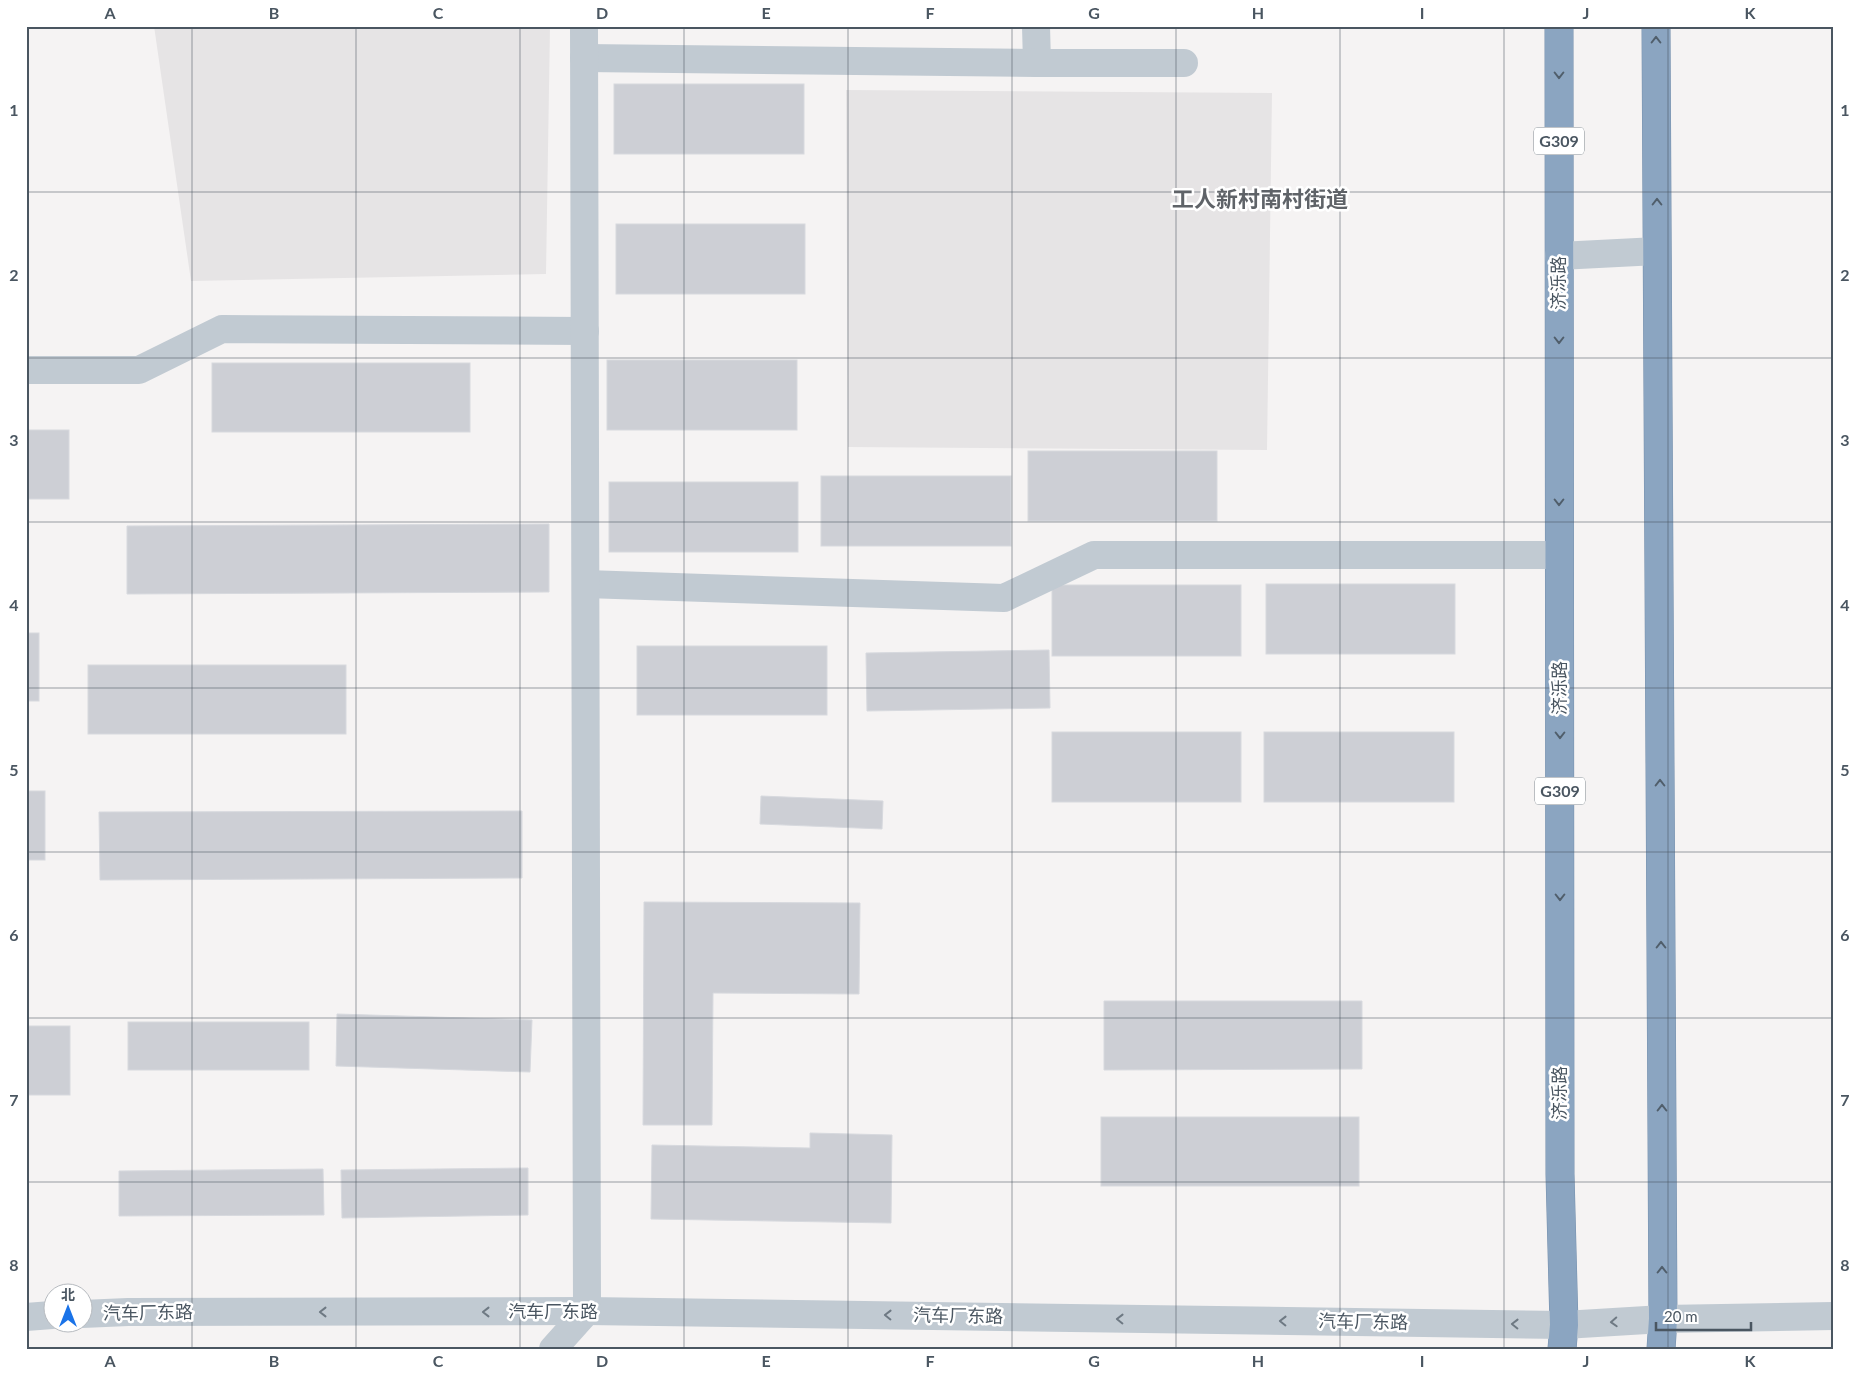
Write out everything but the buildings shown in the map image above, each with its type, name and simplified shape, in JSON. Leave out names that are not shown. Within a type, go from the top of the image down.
[{"type":"highway","name":"济泺路","points":[[1558,26],[1560,1174],[1563,1337]]},
{"type":"highway","points":[[1656,26],[1663,1319],[1661,1349]]},
{"type":"street","points":[[553,1349],[587,1311],[584,26]]},
{"type":"street","points":[[1036,26],[1037,63]]},
{"type":"street","points":[[584,58],[1184,63]]},
{"type":"street","points":[[1559,256],[1657,251]]},
{"type":"street","points":[[26,370],[139,370],[222,329],[585,331]]},
{"type":"street","points":[[586,584],[1004,598],[1094,555],[1559,555]]},
{"type":"street","name":"汽车厂东路","points":[[92,1314],[587,1311],[1563,1337],[1663,1319],[1833,1316]]},
{"type":"street","points":[[26,1317],[42,1316]]},
{"type":"shaded area","points":[[154,26],[550,26],[546,274],[191,281]]},
{"type":"shaded area","points":[[846,90],[1272,93],[1267,450],[848,447]]},
{"type":"district","name":"工人新村南村街道","points":[[1260,199]]}]
